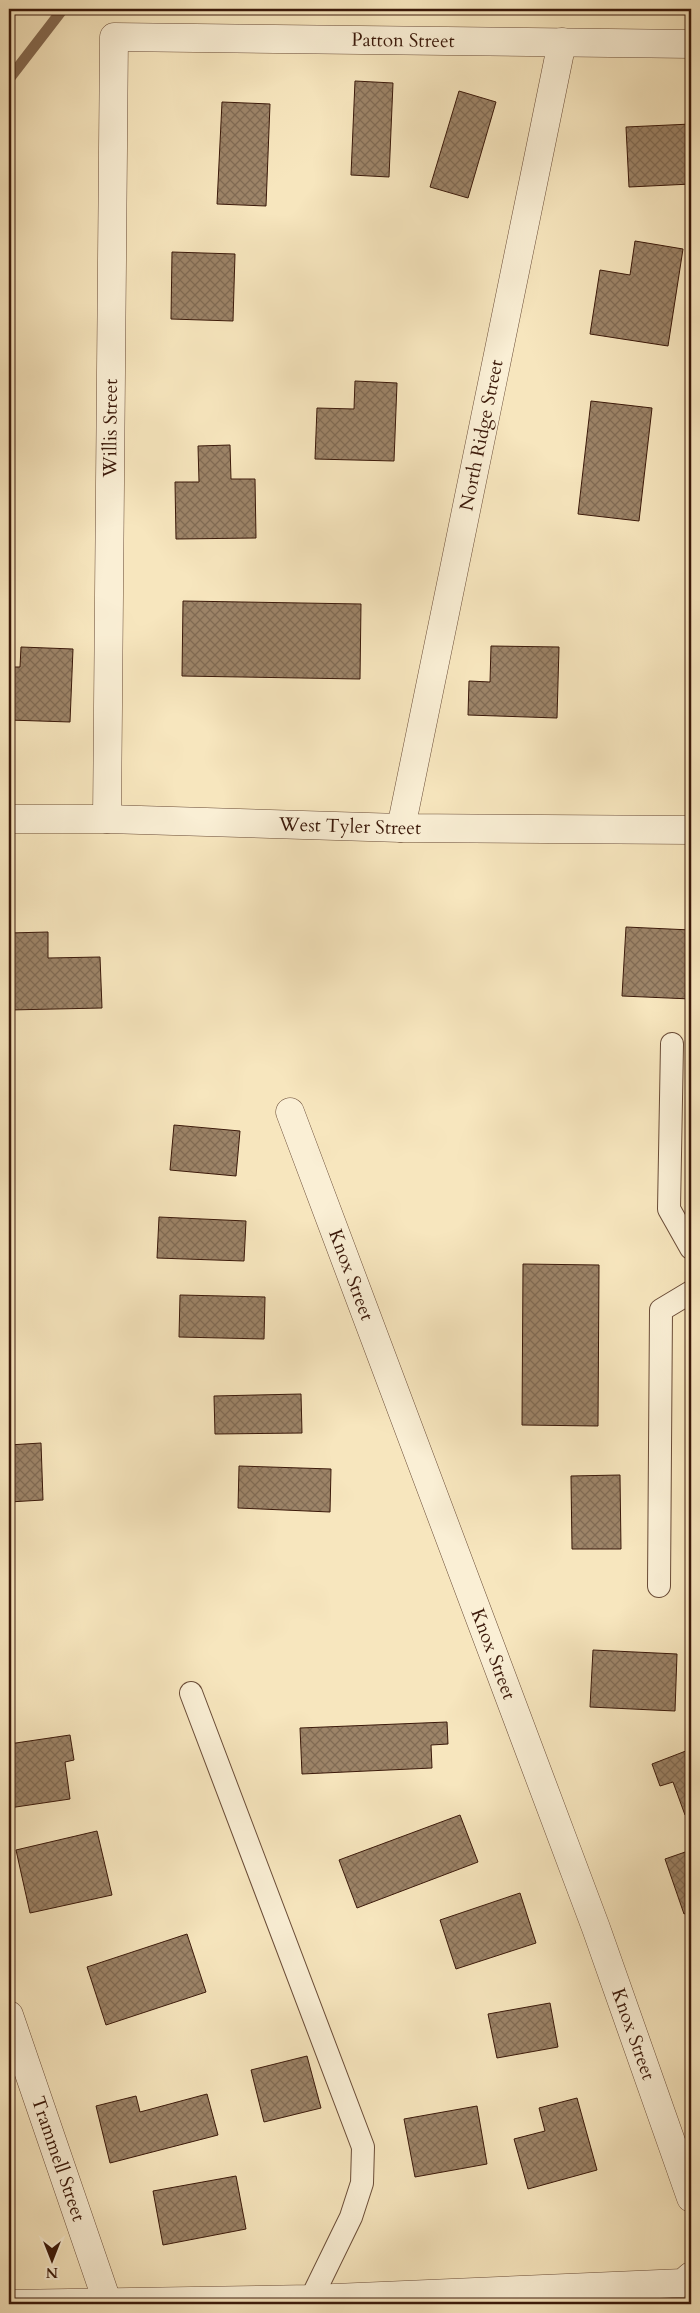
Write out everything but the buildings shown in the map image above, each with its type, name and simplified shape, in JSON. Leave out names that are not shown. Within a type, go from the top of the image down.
[{"type":"street","name":"Patton Street","points":[[114,37],[691,44]]},
{"type":"street","name":"Willis Street","points":[[107,819],[114,37]]},
{"type":"street","name":"North Ridge Street","points":[[401,828],[562,42]]},
{"type":"street","name":"West Tyler Street","points":[[9,819],[107,819],[401,828],[691,830]]},
{"type":"street","name":"Knox Street","points":[[290,1112],[596,1928],[691,2198]]},
{"type":"street","name":"Trammell Street","points":[[9,2015],[108,2304]]},
{"type":"street","points":[[9,2304],[108,2304],[310,2299],[683,2283],[691,2276]]},
{"type":"lane","points":[[672,1044],[669,1209],[691,1248]]},
{"type":"lane","points":[[659,1586],[662,1310],[691,1292]]},
{"type":"lane","points":[[191,1693],[363,2147],[362,2182],[351,2217],[310,2299]]},
{"type":"waterway","points":[[9,79],[63,9]]}]
